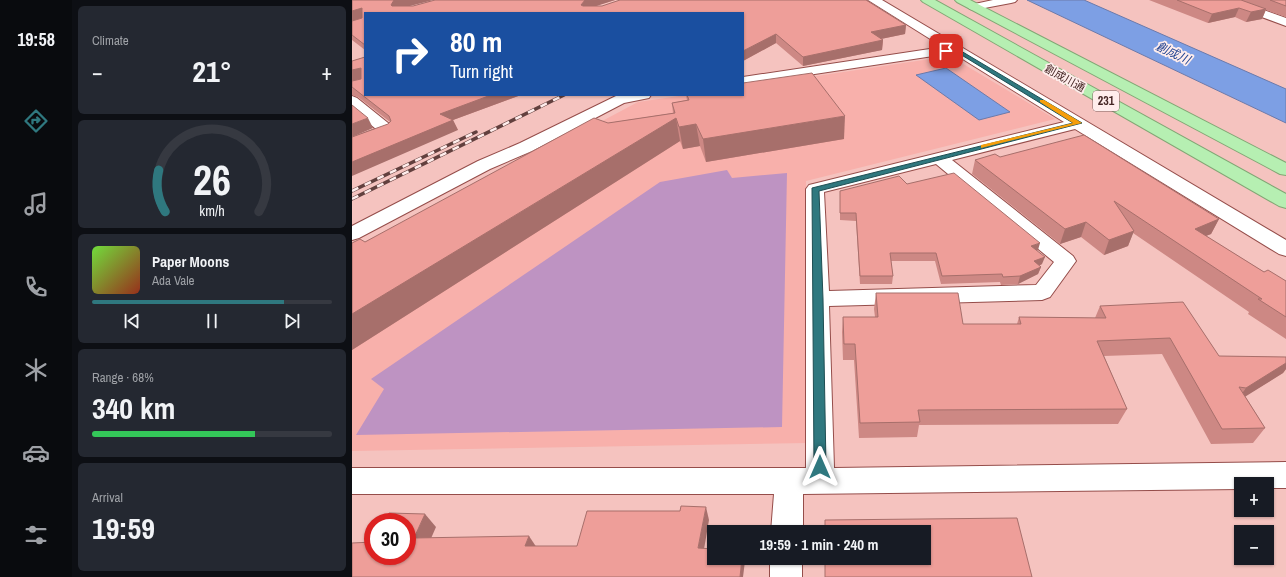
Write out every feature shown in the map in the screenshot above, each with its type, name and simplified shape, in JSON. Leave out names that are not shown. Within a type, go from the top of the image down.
[{"type":"highway","name":"創成川通","points":[[927,0],[1286,202]]},
{"type":"highway","name":"創成川通","points":[[961,0],[1286,170]]},
{"type":"street","points":[[433,3],[452,0]]},
{"type":"street","points":[[874,0],[1286,249]]},
{"type":"street","points":[[1225,0],[1286,22]]},
{"type":"street","points":[[974,7],[1005,1]]},
{"type":"street","points":[[433,3],[454,12]]},
{"type":"street","points":[[744,80],[956,49]]},
{"type":"street","points":[[352,234],[484,165],[526,146],[620,99],[638,96]]},
{"type":"street","points":[[352,100],[387,130],[352,144]]},
{"type":"street","points":[[820,480],[815,189],[1078,123]]},
{"type":"street","points":[[818,299],[1042,292],[1066,261],[939,158]]},
{"type":"street","points":[[352,481],[789,481],[1286,475]]},
{"type":"street","points":[[787,525],[789,481]]},
{"type":"street","points":[[786,565],[786,577]]},
{"type":"shaded area","points":[[950,56],[1055,119],[806,181],[808,443],[352,451],[352,254],[638,102],[679,96],[744,96],[744,87]]},
{"type":"shaded area","points":[[727,170],[732,178],[787,173],[782,427],[356,435],[384,389],[371,379],[660,182]]},
{"type":"water","name":"創成川","points":[[1027,0],[1084,0],[1286,89],[1286,123]]},
{"type":"water","points":[[946,68],[1010,112],[979,120],[916,75]]},
{"type":"building","points":[[352,0],[394,0],[391,5],[392,6],[413,6],[435,0],[585,0],[581,5],[602,6],[620,0],[866,0],[906,25],[871,32],[883,40],[803,57],[776,34],[744,50],[744,12],[364,12],[364,44],[352,35],[352,21],[362,18],[362,8],[352,11]]},
{"type":"building","points":[[1177,0],[1241,0],[1266,9],[1251,12],[1239,8],[1212,14]]},
{"type":"building","points":[[1270,0],[1286,0],[1286,6]]},
{"type":"building","points":[[364,57],[364,96],[488,96],[440,114],[453,120],[352,162],[352,137],[388,124],[391,121],[389,116],[352,87],[352,81],[361,79],[361,68],[352,70],[352,61]]},
{"type":"building","points":[[812,73],[845,116],[703,139],[696,124],[679,127],[676,118],[352,314],[352,243],[360,239],[365,242],[594,118],[608,123],[675,113],[672,103],[689,100],[687,96],[744,96],[744,83]]},
{"type":"building","points":[[352,105],[368,118],[352,124]]},
{"type":"building","points":[[1084,135],[1219,219],[1195,229],[1264,272],[1268,270],[1286,281],[1286,317],[1258,299],[1262,299],[1114,201],[1134,231],[1109,240],[1086,222],[1065,229],[975,160],[995,154],[1000,157]]},
{"type":"building","points":[[954,173],[1040,243],[1031,246],[1045,257],[1034,261],[1041,267],[1020,276],[1003,277],[1002,274],[942,276],[936,253],[890,253],[893,276],[860,276],[856,213],[840,213],[840,191],[899,176],[907,184]]},
{"type":"building","points":[[876,293],[958,293],[963,324],[1021,324],[1019,317],[1106,318],[1100,306],[1183,302],[1219,356],[1286,357],[1286,363],[1246,388],[1239,387],[1265,428],[1222,429],[1170,338],[1097,341],[1127,409],[918,410],[920,422],[860,423],[855,344],[844,344],[843,317],[878,317]]},
{"type":"building","points":[[681,506],[706,507],[698,548],[707,549],[707,565],[741,565],[740,577],[352,577],[352,543],[364,542],[364,565],[416,565],[416,538],[529,536],[525,546],[577,546],[587,511],[680,511]]},
{"type":"building","points":[[416,514],[425,514],[416,534]]},
{"type":"building","points":[[1017,518],[1032,577],[825,577],[825,565],[931,565],[931,525],[825,525],[825,520]]},
{"type":"railway","points":[[352,199],[562,96]]},
{"type":"railway","points":[[352,191],[476,132]]},
{"type":"slow traffic","points":[[984,147],[1078,123],[1042,101]]},
{"type":"route","points":[[820,467],[815,189],[1078,123],[956,49],[946,51]]}]
